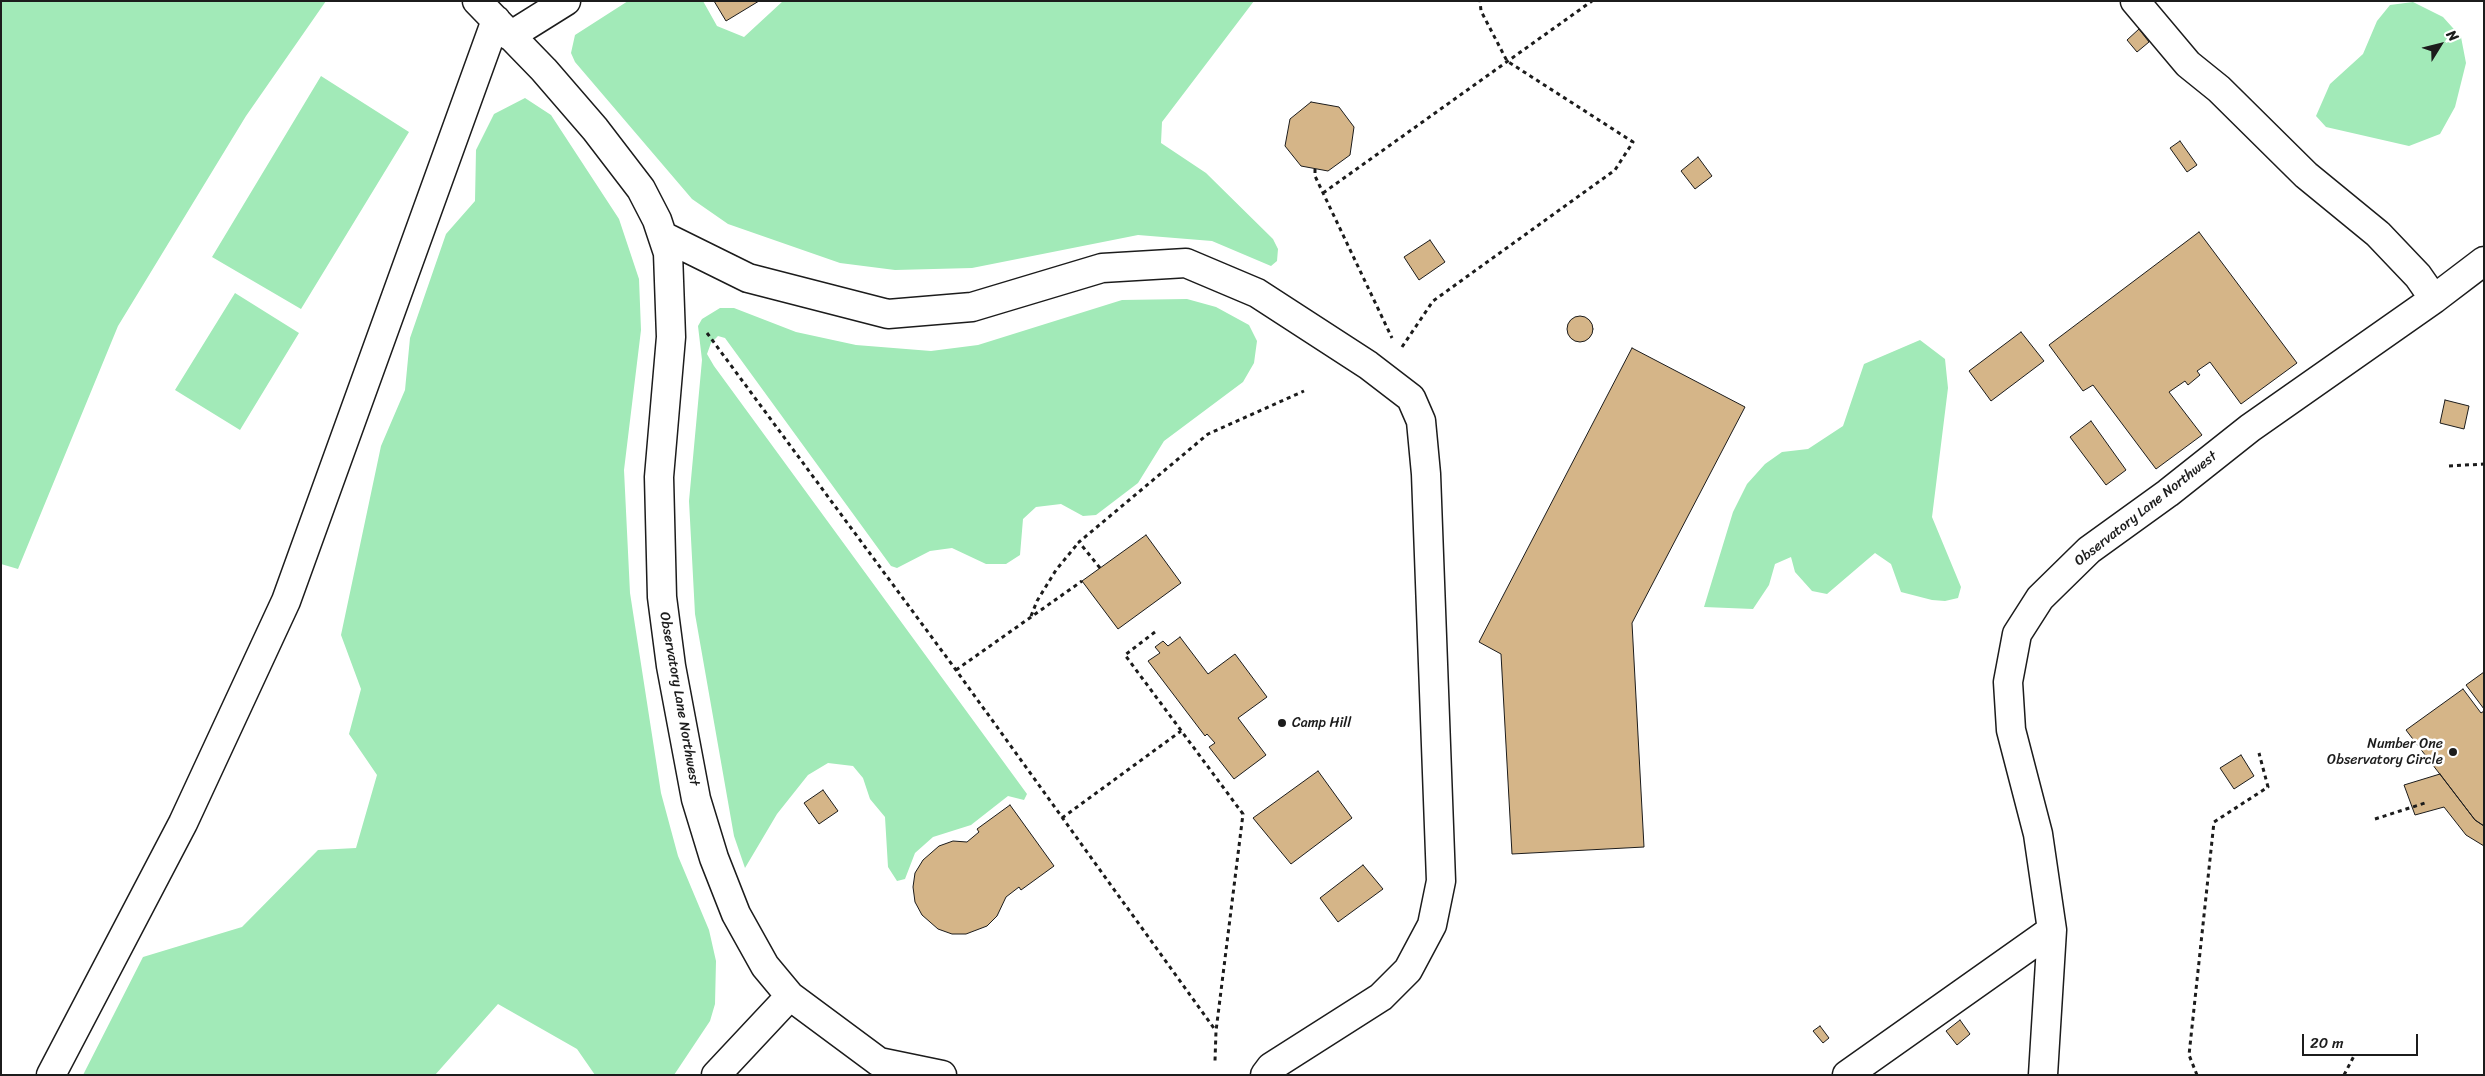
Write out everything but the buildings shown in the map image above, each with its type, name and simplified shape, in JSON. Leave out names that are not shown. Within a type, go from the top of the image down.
[{"type":"street","name":"Observatory Lane Northwest","points":[[477,1],[544,70],[601,136],[641,189],[657,220],[668,253],[671,337],[660,451],[659,530],[662,597],[674,684],[696,799],[714,858],[745,932],[766,966],[790,996],[884,1068],[942,1075]]},
{"type":"street","points":[[51,1075],[183,823],[286,601],[503,28],[566,1]]},
{"type":"street","points":[[2135,1],[2188,64],[2219,89],[2306,175],[2378,234],[2418,276],[2434,299]]},
{"type":"street","points":[[663,236],[748,278],[888,314],[972,307],[1102,268],[1186,263],[1257,293],[1368,365],[1411,398],[1421,421],[1426,474],[1441,881],[1432,925],[1408,970],[1381,997],[1270,1067],[1265,1075]]},
{"type":"street","name":"Observatory Lane Northwest","points":[[2043,1075],[2052,930],[2038,834],[2011,730],[2008,682],[2016,634],[2040,598],[2089,550],[2168,493],[2250,428],[2434,299],[2484,261]]},
{"type":"street","points":[[1847,1075],[2052,930]]},
{"type":"street","points":[[716,1075],[790,996]]},
{"type":"path","points":[[1368,365],[1398,353],[1433,301],[1615,170],[1633,142],[1508,61],[1481,11],[1480,1]]},
{"type":"path","points":[[1323,193],[1592,1]]},
{"type":"path","points":[[1316,169],[1314,176],[1398,353]]},
{"type":"path","points":[[704,330],[956,670],[1216,1031]]},
{"type":"path","points":[[1030,618],[1037,601],[1056,570],[1079,542],[1208,434],[1304,391]]},
{"type":"path","points":[[2449,466],[2484,464]]},
{"type":"path","points":[[1079,542],[1100,568]]},
{"type":"path","points":[[956,670],[1082,582]]},
{"type":"path","points":[[1155,632],[1125,655],[1243,814],[1216,1031],[1215,1061]]},
{"type":"path","points":[[1062,818],[1181,731]]},
{"type":"path","points":[[2197,1075],[2189,1055],[2214,822],[2268,787],[2259,753]]},
{"type":"path","points":[[2375,819],[2425,803]]},
{"type":"path","points":[[2344,1075],[2355,1054]]},
{"type":"green space","points":[[1,1],[326,1],[246,116],[118,326],[18,569],[1,564]]},
{"type":"green space","points":[[628,1],[703,1],[717,26],[744,37],[783,1],[1254,1],[1162,122],[1161,143],[1206,173],[1273,239],[1278,249],[1277,261],[1271,266],[1212,241],[1138,235],[972,268],[895,270],[840,263],[728,224],[692,199],[575,62],[571,53],[575,35]]},
{"type":"green space","points":[[2413,2],[2443,17],[2461,37],[2466,63],[2455,107],[2440,134],[2409,146],[2326,127],[2316,116],[2330,84],[2363,54],[2377,21],[2390,5]]},
{"type":"green space","points":[[321,76],[409,132],[301,309],[212,257]]},
{"type":"green space","points":[[525,98],[551,115],[619,219],[639,279],[641,330],[624,470],[630,593],[661,793],[678,856],[709,930],[716,961],[715,1004],[710,1021],[674,1075],[595,1075],[577,1049],[498,1004],[435,1075],[83,1075],[143,957],[242,927],[318,850],[356,848],[377,775],[349,734],[361,689],[341,635],[381,446],[405,390],[410,338],[446,234],[475,201],[476,150],[494,114]]},
{"type":"green space","points":[[235,293],[299,333],[240,430],[175,390]]},
{"type":"green space","points":[[1187,299],[1216,307],[1249,325],[1257,341],[1254,363],[1243,382],[1164,441],[1138,483],[1096,515],[1083,516],[1061,504],[1036,507],[1023,519],[1020,555],[1006,564],[986,564],[952,548],[930,551],[897,568],[891,566],[725,338],[718,336],[711,343],[707,354],[714,366],[1027,794],[1024,800],[1008,796],[971,825],[933,837],[915,853],[905,879],[897,881],[888,867],[885,817],[870,799],[863,778],[853,766],[828,763],[808,775],[777,814],[745,868],[734,836],[695,614],[689,501],[702,360],[698,326],[702,319],[720,308],[734,308],[796,332],[856,345],[931,351],[978,345],[1122,300]]},
{"type":"green space","points":[[1920,340],[1945,359],[1948,388],[1932,517],[1961,587],[1958,598],[1945,601],[1932,600],[1901,592],[1891,564],[1875,553],[1827,594],[1812,591],[1795,572],[1791,557],[1775,564],[1769,585],[1753,609],[1704,607],[1733,512],[1747,484],[1765,464],[1782,452],[1808,449],[1843,426],[1864,364]]},
{"type":"place","name":"Camp Hill","points":[[1282,723]]},
{"type":"place","name":"Number One Observatory Circle","points":[[2453,752]]}]
